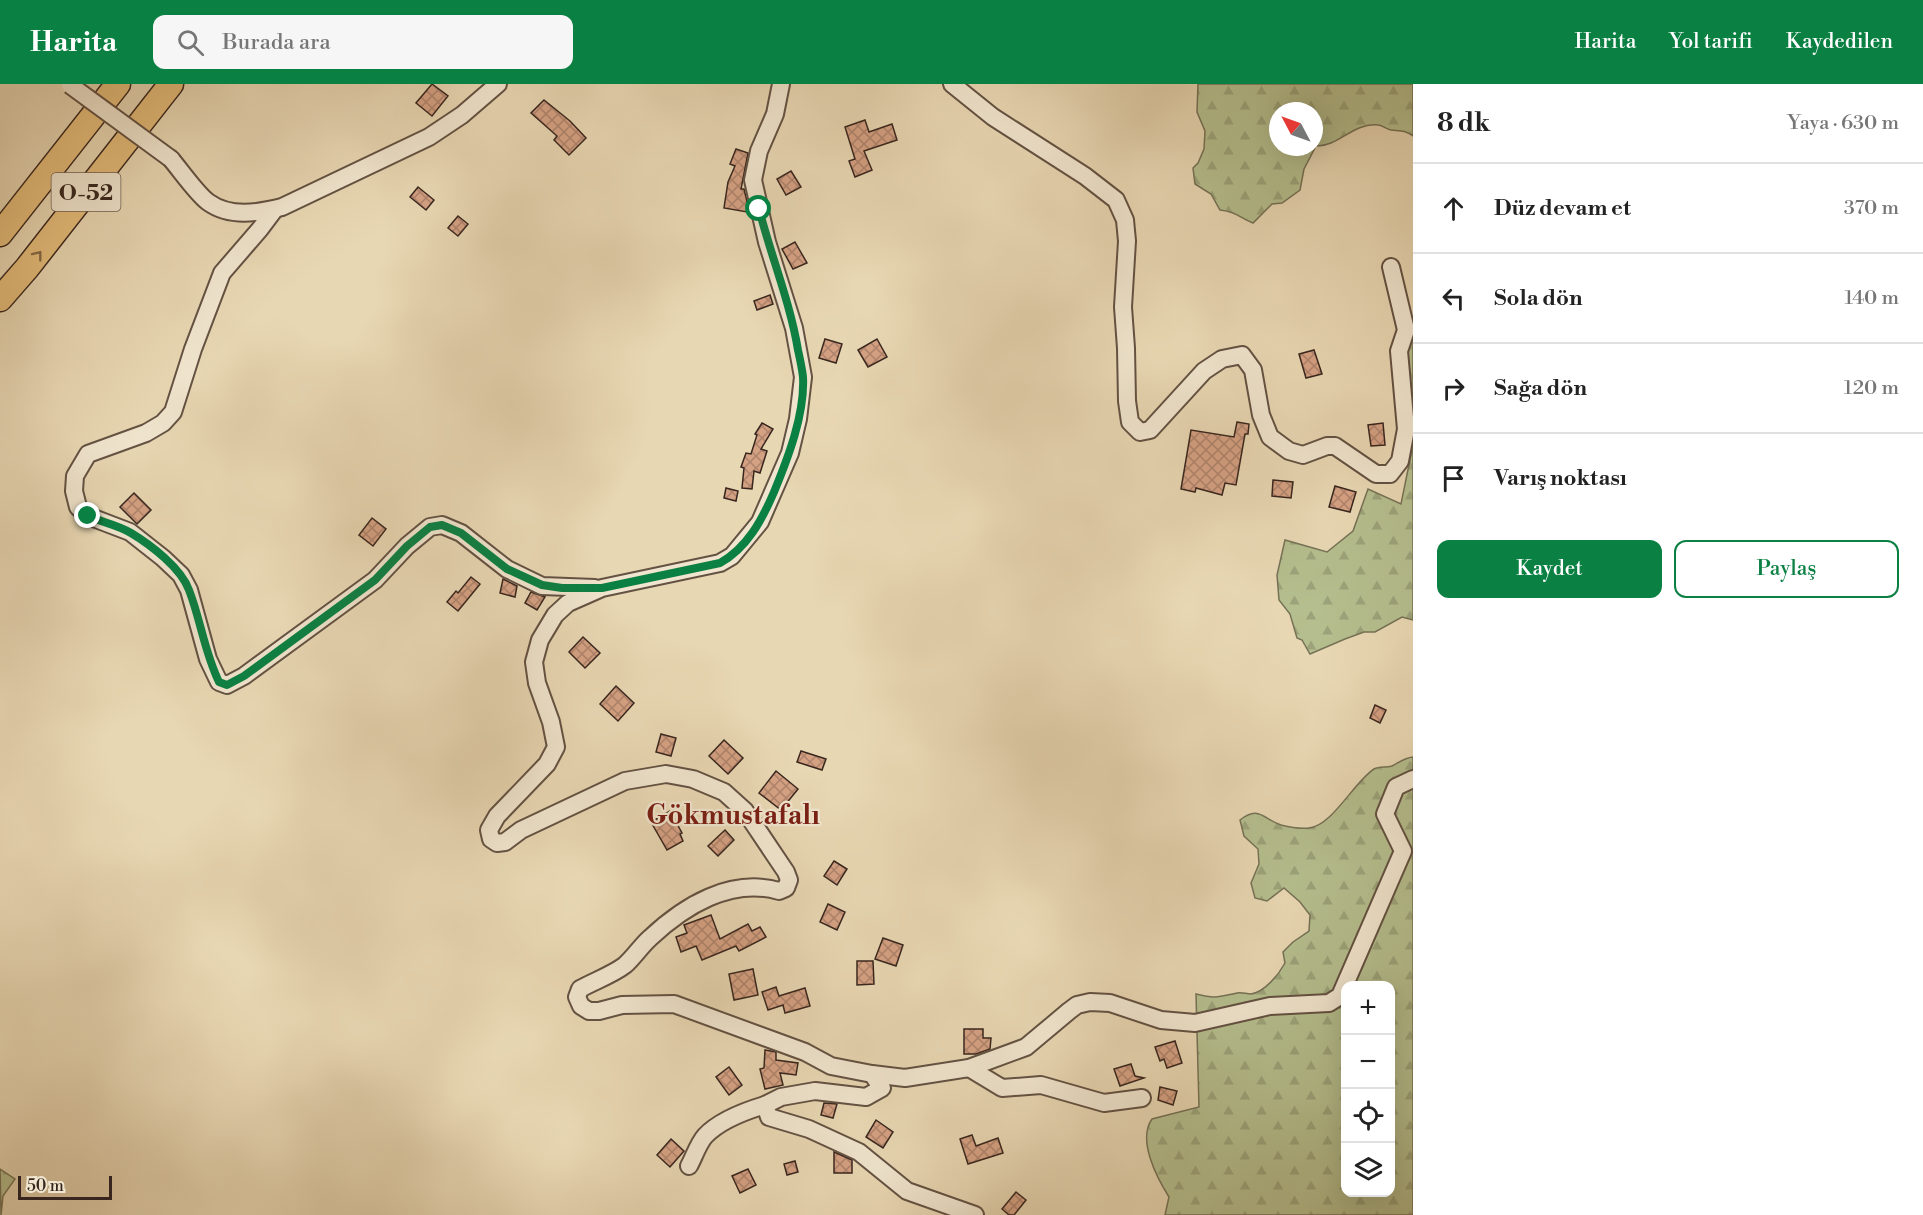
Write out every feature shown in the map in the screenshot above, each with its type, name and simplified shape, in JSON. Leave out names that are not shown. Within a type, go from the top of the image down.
[{"type":"highway","name":"O-52","points":[[0,234],[118,84]]},
{"type":"highway","name":"O-52","points":[[0,299],[27,268],[171,84]]},
{"type":"street","points":[[70,84],[171,159],[208,202],[231,212],[256,213],[275,209],[429,137],[462,115],[498,84]]},
{"type":"street","points":[[781,84],[775,114],[759,151],[753,180],[767,242],[794,328],[803,377],[798,419],[790,453],[760,522],[732,556],[720,563],[602,588],[568,603],[555,615],[540,640],[534,662],[537,683],[551,722],[556,747],[548,764],[496,816],[489,830],[491,839],[497,843],[505,842],[521,830],[625,781],[666,774],[693,779],[724,792],[745,811],[789,880],[786,888],[778,891],[764,887],[727,891],[697,902],[651,937],[625,965],[580,989],[577,997],[581,1006],[589,1011],[599,1011],[622,1005],[674,1004],[805,1052],[831,1066],[905,1078],[969,1068],[1026,1047],[1077,1005],[1090,1002],[1110,1003],[1161,1020],[1195,1023],[1270,1006],[1329,1003],[1340,996],[1403,851],[1385,814],[1396,787],[1413,779]]},
{"type":"street","points":[[952,84],[993,117],[1085,176],[1116,200],[1125,220],[1127,241],[1123,307],[1127,401],[1130,422],[1140,432],[1150,429],[1204,371],[1222,359],[1242,355],[1253,369],[1261,415],[1270,437],[1289,451],[1303,455],[1327,446],[1335,446],[1376,474],[1390,474],[1400,461],[1406,429],[1399,351],[1409,336],[1391,267]]},
{"type":"street","points":[[275,209],[261,229],[222,273],[193,349],[173,412],[163,423],[146,433],[88,454],[75,476],[74,491],[78,507],[88,516],[130,532],[181,575],[189,590],[208,659],[219,682],[227,685],[244,676],[375,580],[407,546],[430,527],[442,525],[461,533],[507,569],[542,585],[562,588],[602,588]]},
{"type":"street","points":[[969,1068],[1002,1088],[1041,1085],[1104,1103],[1142,1098]]},
{"type":"street","points":[[689,1166],[705,1136],[723,1123],[781,1097],[815,1090],[866,1097],[882,1089],[872,1074]]},
{"type":"street","points":[[765,1104],[769,1117],[809,1129],[859,1152],[907,1191],[975,1215]]},
{"type":"green space","points":[[1198,84],[1413,84],[1413,136],[1380,125],[1369,125],[1323,145],[1323,102],[1269,102],[1269,156],[1311,156],[1304,169],[1300,190],[1282,203],[1272,204],[1253,223],[1234,213],[1220,210],[1211,194],[1195,184],[1193,168],[1198,163],[1204,149],[1205,131],[1197,112]]},
{"type":"green space","points":[[1413,338],[1413,445],[1405,346]]},
{"type":"green space","points":[[1413,445],[1413,620],[1402,617],[1375,632],[1364,632],[1310,654],[1302,640],[1297,638],[1290,614],[1279,600],[1277,575],[1285,540],[1327,552],[1353,531],[1368,489],[1401,504]]},
{"type":"green space","points":[[1413,757],[1413,1215],[1165,1215],[1169,1197],[1150,1159],[1148,1128],[1152,1119],[1199,1107],[1196,994],[1217,997],[1256,993],[1275,977],[1285,963],[1283,952],[1309,931],[1310,915],[1300,902],[1284,888],[1267,901],[1255,898],[1251,883],[1259,864],[1258,849],[1244,836],[1240,820],[1257,813],[1281,825],[1309,828],[1318,825],[1334,812],[1366,775],[1374,769],[1392,766]]},
{"type":"green space","points":[[0,1169],[15,1179],[3,1196],[1,1215]]},
{"type":"building","points":[[432,84],[448,96],[432,116],[416,103]]},
{"type":"building","points":[[544,100],[570,121],[586,138],[569,155],[554,140],[557,136],[531,113]]},
{"type":"building","points":[[865,120],[869,132],[892,124],[897,140],[864,151],[872,170],[855,177],[849,161],[855,159],[845,127]]},
{"type":"building","points":[[736,149],[748,153],[741,189],[744,189],[747,212],[724,208],[728,182],[735,166],[730,164]]},
{"type":"building","points":[[791,171],[801,187],[786,195],[777,179]]},
{"type":"building","points":[[418,187],[434,200],[426,210],[410,197]]},
{"type":"building","points":[[458,216],[468,224],[458,236],[448,228]]},
{"type":"building","points":[[795,242],[807,263],[793,269],[782,249]]},
{"type":"building","points":[[770,295],[773,304],[757,310],[754,301]]},
{"type":"building","points":[[825,339],[842,344],[836,363],[819,358]]},
{"type":"building","points":[[877,339],[887,357],[868,367],[858,350]]},
{"type":"building","points":[[1314,350],[1322,374],[1306,378],[1299,354]]},
{"type":"building","points":[[1237,422],[1249,424],[1248,434],[1245,434],[1236,485],[1225,483],[1222,495],[1196,488],[1195,492],[1181,489],[1191,430],[1234,437]]},
{"type":"building","points":[[762,423],[773,429],[761,449],[767,451],[760,473],[754,471],[752,489],[742,488],[744,468],[741,467],[746,453],[751,454],[757,435],[755,434]]},
{"type":"building","points":[[1383,423],[1385,445],[1371,446],[1368,425]]},
{"type":"building","points":[[1273,480],[1293,482],[1291,498],[1272,496]]},
{"type":"building","points":[[1335,486],[1356,492],[1350,512],[1329,507]]},
{"type":"building","points":[[726,488],[738,491],[736,501],[724,498]]},
{"type":"building","points":[[134,493],[151,510],[137,524],[120,507]]},
{"type":"building","points":[[372,518],[386,529],[373,546],[359,535]]},
{"type":"building","points":[[471,577],[480,584],[458,611],[447,602]]},
{"type":"building","points":[[503,579],[517,586],[515,597],[500,593]]},
{"type":"building","points":[[531,592],[545,597],[537,610],[525,603]]},
{"type":"building","points":[[583,637],[600,653],[585,668],[569,652]]},
{"type":"building","points":[[616,686],[634,703],[618,721],[600,704]]},
{"type":"building","points":[[1375,705],[1386,710],[1380,723],[1370,718]]},
{"type":"building","points":[[661,734],[676,738],[671,756],[656,752]]},
{"type":"building","points":[[724,740],[743,758],[728,774],[709,756]]},
{"type":"building","points":[[801,751],[826,759],[822,770],[797,762]]},
{"type":"building","points":[[776,771],[798,789],[781,810],[759,793]]},
{"type":"building","points":[[670,811],[682,833],[680,834],[683,841],[667,850],[651,822]]},
{"type":"building","points":[[725,830],[734,840],[718,856],[708,846]]},
{"type":"building","points":[[834,861],[847,869],[837,885],[824,876]]},
{"type":"building","points":[[828,904],[845,912],[837,930],[820,922]]},
{"type":"building","points":[[711,915],[720,939],[748,924],[752,931],[760,927],[766,937],[739,951],[736,946],[702,960],[696,946],[681,952],[676,937],[687,933],[684,925]]},
{"type":"building","points":[[883,938],[903,945],[896,966],[875,959]]},
{"type":"building","points":[[857,961],[873,961],[874,984],[857,985]]},
{"type":"building","points":[[753,969],[758,995],[734,1000],[729,974]]},
{"type":"building","points":[[776,987],[779,996],[805,988],[810,1006],[785,1013],[783,1005],[768,1010],[762,992]]},
{"type":"building","points":[[964,1029],[983,1029],[983,1038],[991,1038],[990,1049],[976,1054],[964,1054]]},
{"type":"building","points":[[1175,1041],[1182,1063],[1167,1068],[1164,1059],[1160,1061],[1155,1047]]},
{"type":"building","points":[[765,1050],[776,1052],[776,1060],[798,1063],[796,1075],[780,1073],[783,1085],[765,1089],[760,1069],[764,1068]]},
{"type":"building","points":[[1131,1064],[1135,1076],[1144,1078],[1120,1086],[1114,1069]]},
{"type":"building","points":[[729,1067],[742,1085],[729,1095],[716,1077]]},
{"type":"building","points":[[1160,1087],[1177,1091],[1173,1105],[1158,1100]]},
{"type":"building","points":[[824,1103],[837,1104],[833,1118],[821,1115]]},
{"type":"building","points":[[876,1120],[893,1132],[883,1148],[866,1137]]},
{"type":"building","points":[[972,1135],[976,1146],[998,1138],[1003,1153],[968,1164],[960,1139]]},
{"type":"building","points":[[671,1139],[684,1151],[670,1167],[657,1155]]},
{"type":"building","points":[[834,1152],[852,1160],[852,1173],[834,1173]]},
{"type":"building","points":[[795,1161],[798,1172],[787,1175],[784,1164]]},
{"type":"building","points":[[748,1169],[756,1185],[740,1193],[732,1176]]},
{"type":"building","points":[[1016,1192],[1026,1200],[1014,1215],[1009,1215],[1002,1209]]},
{"type":"district","name":"Gökmustafalı","points":[[733,815]]},
{"type":"route","points":[[88,516],[130,532],[181,575],[189,590],[208,659],[219,682],[227,685],[244,676],[375,580],[407,546],[430,527],[442,525],[461,533],[490,558],[507,569],[542,585],[562,588],[602,588],[720,563],[732,556],[748,538],[760,522],[769,504],[790,453],[798,419],[803,377],[794,328],[759,209]]}]
